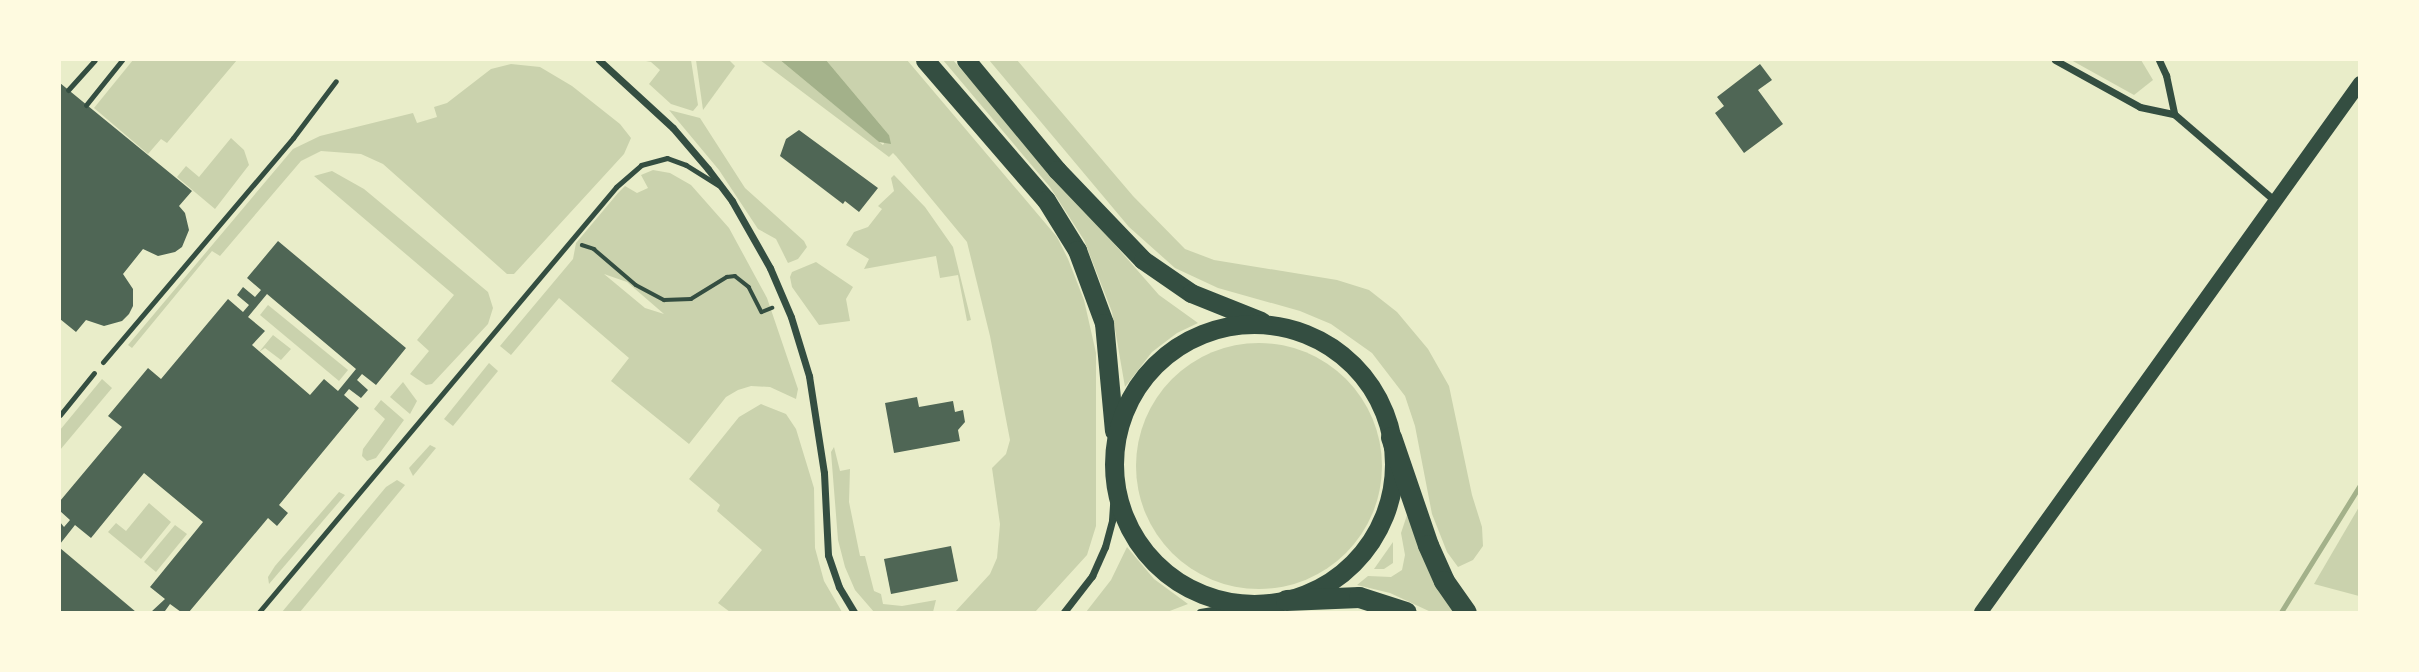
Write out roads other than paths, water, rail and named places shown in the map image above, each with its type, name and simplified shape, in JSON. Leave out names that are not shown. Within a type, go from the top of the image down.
[{"type":"highway","points":[[925,60],[1046,200],[1077,250],[1104,323],[1111,379],[1115,476],[1120,507],[1130,531],[1168,577],[1187,589],[1208,597],[1261,602],[1359,597],[1406,612]]},
{"type":"highway","points":[[966,60],[1058,170],[1143,260],[1191,293],[1323,342],[1352,363],[1378,399],[1428,545],[1444,581],[1466,612]]},
{"type":"highway","points":[[1114,453],[1122,418],[1136,390],[1147,374],[1176,348],[1201,334],[1226,327],[1255,326],[1288,330]]},
{"type":"highway","points":[[1286,600],[1337,577],[1372,537],[1385,514],[1393,489],[1391,437]]},
{"type":"main road","points":[[1981,612],[2360,83]]},
{"type":"street","points":[[597,60],[673,128],[721,187],[763,256],[801,344],[813,398],[824,473],[828,555],[839,587],[854,612]]},
{"type":"street","points":[[2055,60],[2140,107],[2174,114],[2275,201]]},
{"type":"street","points":[[2159,60],[2166,75],[2174,114]]},
{"type":"street","points":[[1064,612],[1092,576],[1105,547],[1112,520],[1115,476]]},
{"type":"street","points":[[1200,612],[1261,602]]},
{"type":"lane","points":[[68,90],[95,60]]},
{"type":"lane","points":[[86,104],[122,60]]},
{"type":"lane","points":[[103,362],[293,138],[336,81]]},
{"type":"lane","points":[[259,612],[616,187],[642,165],[667,158],[696,170],[721,187]]},
{"type":"lane","points":[[60,415],[94,373]]},
{"type":"waterway","points":[[2281,612],[2360,485]]}]
